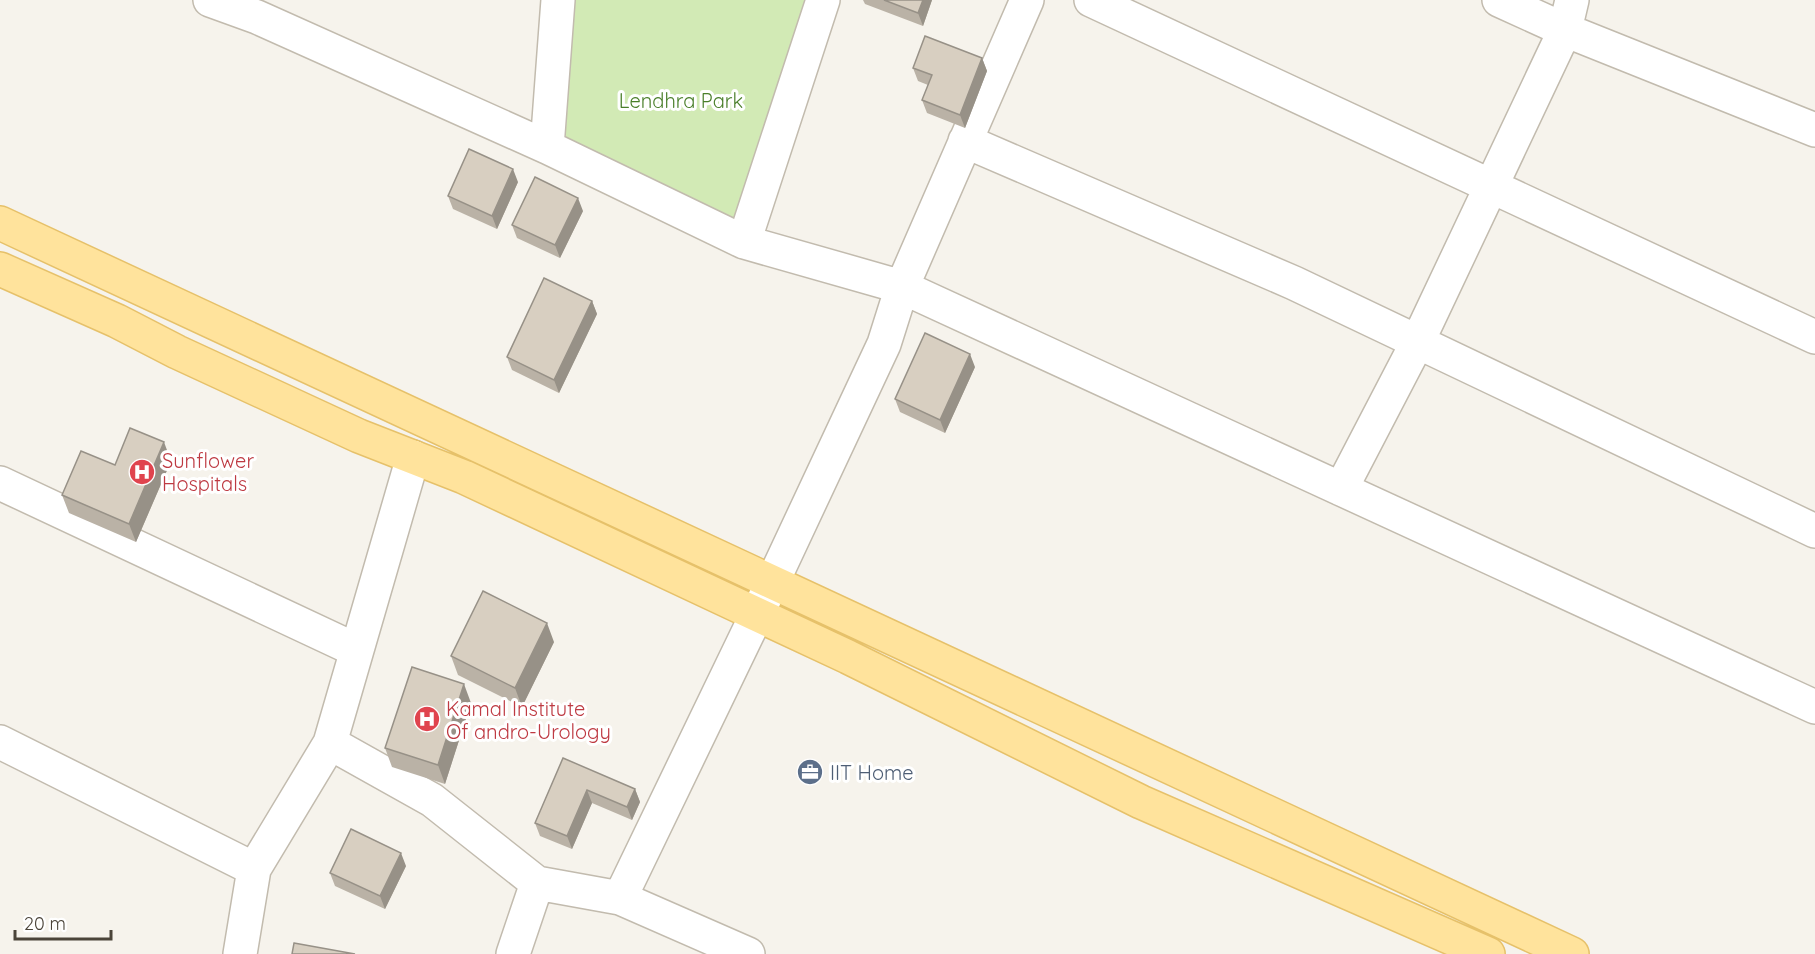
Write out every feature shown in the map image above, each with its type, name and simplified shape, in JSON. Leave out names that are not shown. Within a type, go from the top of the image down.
[{"type":"main road","points":[[0,222],[1572,954]]},
{"type":"main road","points":[[0,269],[117,321],[177,352],[359,436],[464,477],[756,614],[1141,802],[1488,954]]},
{"type":"street","points":[[210,0],[258,9],[744,242],[902,287],[1815,707]]},
{"type":"street","points":[[547,147],[558,0]]},
{"type":"street","points":[[744,242],[823,0]]},
{"type":"street","points":[[620,898],[884,345],[902,287],[1027,0]]},
{"type":"street","points":[[1091,0],[1815,337]]},
{"type":"street","points":[[1499,0],[1569,15],[1815,130]]},
{"type":"street","points":[[1341,489],[1418,341],[1569,15]]},
{"type":"street","points":[[965,141],[1294,283],[1815,531]]},
{"type":"street","points":[[240,954],[254,869],[330,743],[412,457]]},
{"type":"street","points":[[0,483],[356,650]]},
{"type":"street","points":[[0,742],[254,869]]},
{"type":"street","points":[[330,743],[432,800],[537,883],[620,898],[748,954]]},
{"type":"street","points":[[513,954],[537,883]]},
{"type":"green space","name":"Lendhra Park","points":[[575,0],[823,0],[744,242],[564,156]]},
{"type":"building","points":[[884,0],[923,0],[918,13]]},
{"type":"building","points":[[925,36],[982,58],[960,115],[922,100],[932,75],[913,68]]},
{"type":"building","points":[[469,149],[513,169],[492,216],[448,196]]},
{"type":"building","points":[[535,177],[578,198],[555,245],[512,225]]},
{"type":"building","points":[[544,278],[592,301],[554,380],[507,357]]},
{"type":"building","points":[[925,333],[970,354],[940,420],[895,399]]},
{"type":"building","points":[[130,428],[164,442],[129,524],[62,495],[81,451],[115,465]]},
{"type":"building","points":[[483,591],[547,623],[515,688],[451,656]]},
{"type":"building","points":[[412,667],[464,684],[438,765],[385,748]]},
{"type":"building","points":[[563,758],[635,789],[627,807],[587,790],[567,836],[535,823]]},
{"type":"building","points":[[351,829],[401,853],[380,896],[330,873]]},
{"type":"building","points":[[294,943],[355,954],[292,954]]},
{"type":"place","name":"Sunflower Hospitals","points":[[142,472]]},
{"type":"place","name":"Kamal Institute Of andro-Urology","points":[[427,719]]},
{"type":"place","name":"IIT Home","points":[[810,772]]}]
